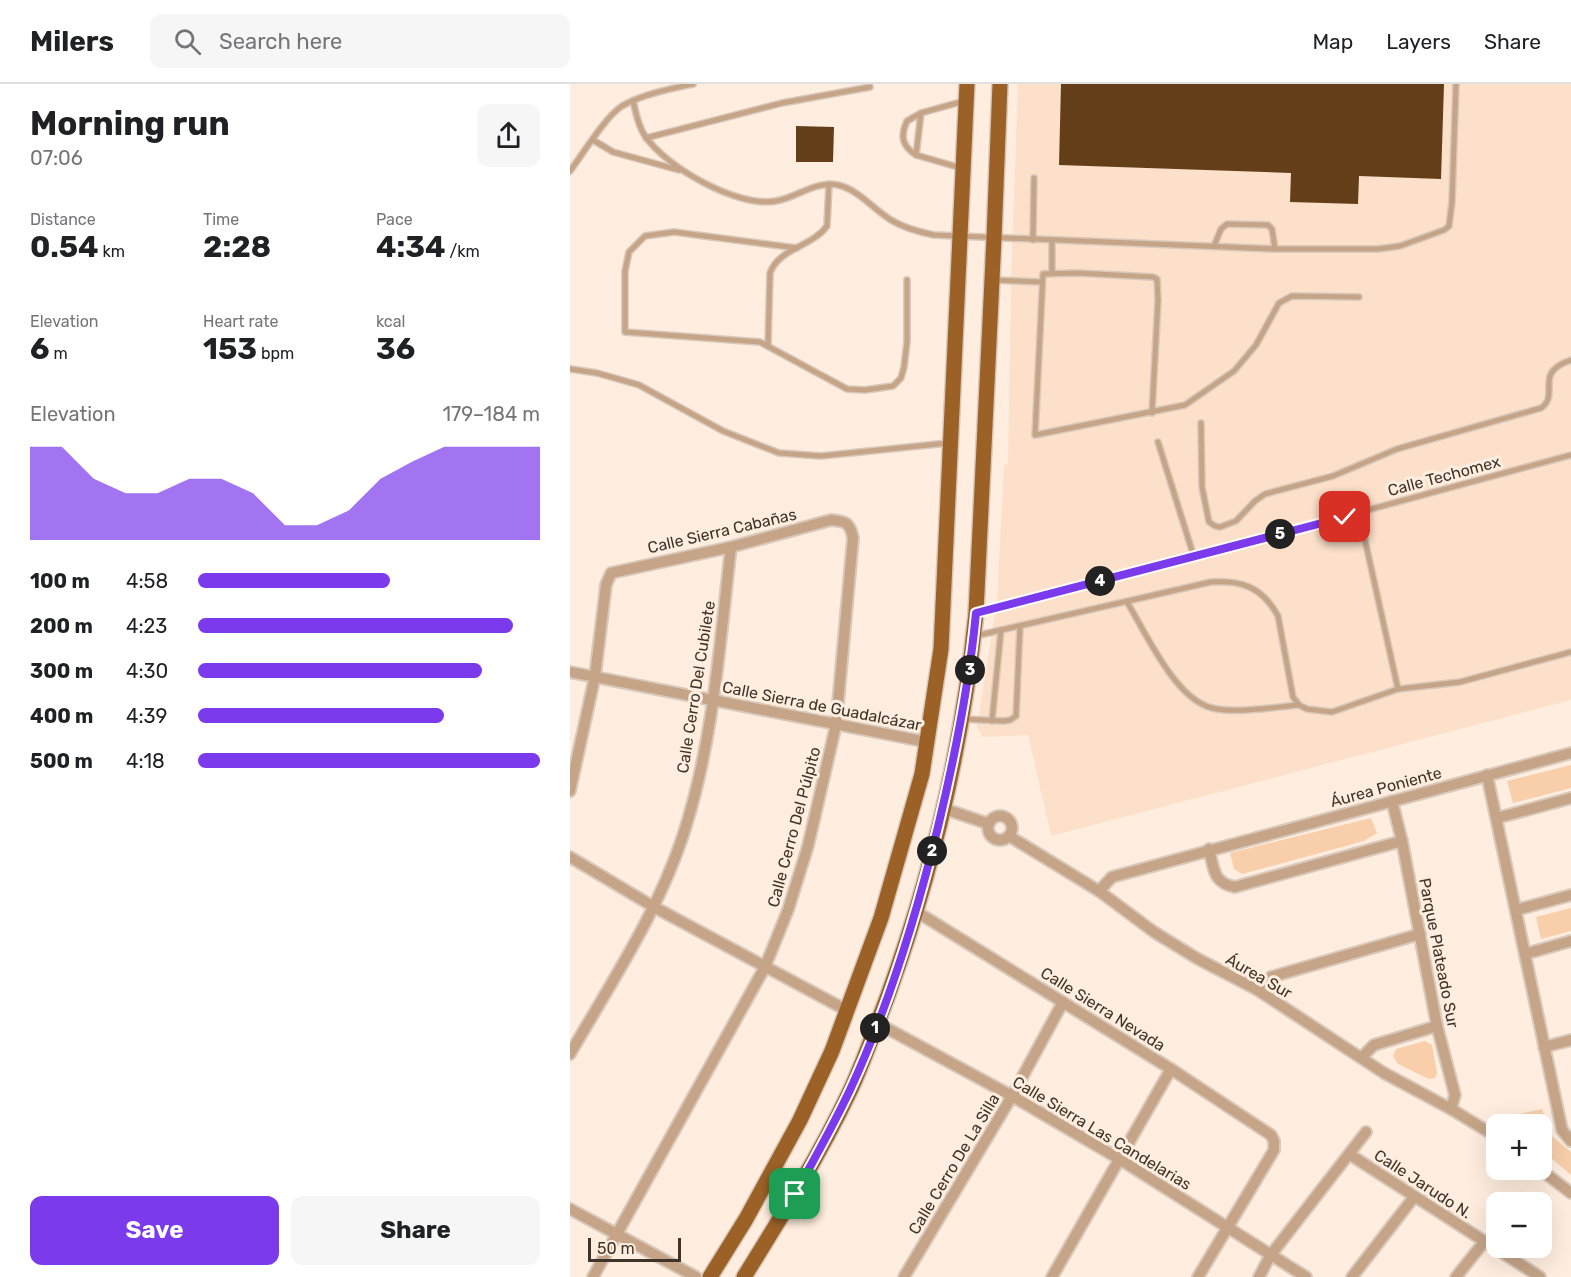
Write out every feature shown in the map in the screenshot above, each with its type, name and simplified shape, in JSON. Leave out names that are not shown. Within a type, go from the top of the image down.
[{"type":"main road","points":[[710,1277],[746,1219],[800,1120],[832,1051],[881,918],[922,774],[940,649],[967,84]]},
{"type":"main road","points":[[744,1277],[795,1194],[851,1088],[877,1023],[916,912],[942,808],[961,719],[976,613],[1000,84]]},
{"type":"street","name":"Calle Sierra Cabañas","points":[[595,676],[608,576],[622,569],[731,547],[831,520],[844,521]]},
{"type":"street","name":"Calle Cerro Del Púlpito","points":[[593,1277],[765,967],[788,910],[805,857],[836,725],[853,538],[850,527],[844,521]]},
{"type":"street","name":"Calle Cerro Del Cubilete","points":[[570,1054],[654,907],[686,827],[713,699],[731,547]]},
{"type":"street","name":"Calle Sierra de Guadalcázar","points":[[570,672],[927,742]]},
{"type":"street","points":[[570,791],[595,676]]},
{"type":"street","name":"Áurea Poniente","points":[[1099,891],[1112,877],[1571,753]]},
{"type":"street","points":[[1487,775],[1562,1131],[1571,1141]]},
{"type":"street","points":[[1497,818],[1571,798]]},
{"type":"street","name":"Parque Plateado Sur","points":[[1392,801],[1402,841],[1437,1026],[1455,1095],[1451,1109]]},
{"type":"street","name":"Áurea Sur","points":[[942,808],[989,824]]},
{"type":"street","name":"Áurea Sur","points":[[1004,817],[1012,825],[1009,836],[1002,839],[994,838],[989,832],[989,824],[993,818],[1004,817]]},
{"type":"street","name":"Áurea Sur","points":[[1009,836],[1099,891],[1154,932],[1198,959],[1256,989],[1384,1073],[1486,1130]]},
{"type":"street","points":[[1209,849],[1217,879],[1224,885],[1235,887],[1402,841]]},
{"type":"street","points":[[570,857],[654,907],[848,1011]]},
{"type":"street","points":[[1516,910],[1571,895]]},
{"type":"street","name":"Calle Sierra Nevada","points":[[916,912],[1171,1069],[1271,1134],[1274,1150],[1228,1227]]},
{"type":"street","points":[[1256,989],[1271,977],[1420,934]]},
{"type":"street","points":[[1525,954],[1571,941]]},
{"type":"street","name":"Calle Cerro De La Silla","points":[[904,1277],[1012,1096],[1063,1002]]},
{"type":"street","name":"Calle Sierra Las Candelarias","points":[[877,1023],[1012,1096],[1121,1160],[1306,1277]]},
{"type":"street","points":[[1362,1057],[1374,1045],[1437,1026]]},
{"type":"street","points":[[1544,1047],[1571,1040]]},
{"type":"street","points":[[1052,1277],[1171,1069]]},
{"type":"street","points":[[1259,1277],[1270,1256],[1366,1132]]},
{"type":"street","name":"Calle Jarudo N.","points":[[1350,1154],[1540,1277]]},
{"type":"street","points":[[1552,1178],[1571,1193]]},
{"type":"street","points":[[1353,1277],[1414,1197]]},
{"type":"street","points":[[570,1209],[696,1277]]},
{"type":"street","points":[[1198,1277],[1228,1227]]},
{"type":"street","points":[[1456,1277],[1484,1242]]},
{"type":"lane","points":[[659,92],[660,84]]},
{"type":"lane","points":[[570,171],[621,107],[659,92],[693,84]]},
{"type":"lane","points":[[593,140],[613,152],[682,170],[726,192],[758,202],[776,201],[815,187],[837,185],[853,191],[892,221],[904,227],[934,235],[1275,249],[1392,248],[1444,230],[1449,225],[1452,202],[1456,84]]},
{"type":"lane","points":[[646,138],[782,103],[870,87]]},
{"type":"lane","points":[[962,168],[916,155],[904,143],[902,137],[907,121],[921,113],[966,101]]},
{"type":"lane","points":[[633,102],[640,127],[646,138],[682,170]]},
{"type":"lane","points":[[916,155],[921,113]]},
{"type":"lane","points":[[1033,240],[1034,178]]},
{"type":"lane","points":[[768,344],[770,273],[773,264],[808,243],[827,226],[829,184]]},
{"type":"lane","points":[[1214,246],[1223,226],[1247,224],[1270,226],[1275,249]]},
{"type":"lane","points":[[797,248],[674,232],[645,236],[629,252],[625,271],[625,332],[748,340],[768,344],[847,390],[893,386],[901,378],[904,367],[907,342],[907,280]]},
{"type":"lane","points":[[1052,241],[1052,273]]},
{"type":"lane","points":[[1152,413],[1157,279],[1153,277],[1043,274],[1035,435],[1152,413],[1185,405],[1234,370],[1256,345],[1279,303],[1284,299],[1292,296],[1359,297]]},
{"type":"lane","points":[[992,279],[1041,282]]},
{"type":"lane","points":[[1201,423],[1202,487],[1209,522],[1220,527],[1236,521],[1265,494],[1333,476],[1397,449],[1540,408],[1548,400],[1550,375],[1553,369],[1558,364],[1571,360]]},
{"type":"lane","points":[[570,369],[597,373],[639,385],[723,431],[778,453],[821,456],[950,443]]},
{"type":"lane","points":[[1158,442],[1194,557]]},
{"type":"lane","name":"Calle Techomex","points":[[976,613],[1194,557],[1571,455]]},
{"type":"lane","points":[[1365,540],[1398,689]]},
{"type":"lane","points":[[974,636],[1210,582],[1240,583],[1264,596],[1278,616],[1293,697],[1299,705]]},
{"type":"lane","points":[[1127,602],[1174,681],[1187,696],[1210,708],[1228,710],[1299,705],[1316,712],[1332,712],[1398,689],[1460,682],[1571,652]]},
{"type":"lane","points":[[961,719],[992,721],[1010,720],[1016,716],[1020,627]]},
{"type":"lane","points":[[992,721],[1001,630]]},
{"type":"shaded area","points":[[1018,84],[1571,84],[1571,700],[1051,836],[1028,735],[983,737],[977,728],[997,600],[1004,466],[1008,463],[1011,281]]},
{"type":"shaded area","points":[[1571,765],[1571,788],[1513,803],[1507,781]]},
{"type":"shaded area","points":[[1371,818],[1377,833],[1364,841],[1242,874],[1234,869],[1230,853]]},
{"type":"shaded area","points":[[1571,908],[1571,931],[1541,939],[1536,917]]},
{"type":"shaded area","points":[[1425,1041],[1432,1045],[1437,1073],[1435,1078],[1429,1079],[1398,1064],[1393,1056],[1396,1049]]},
{"type":"shaded area","points":[[1542,1109],[1544,1114],[1520,1114]]},
{"type":"shaded area","points":[[1552,1136],[1571,1152],[1571,1175],[1552,1159]]},
{"type":"building","points":[[1061,84],[1444,84],[1441,179],[1359,176],[1358,204],[1290,202],[1291,173],[1059,165]]},
{"type":"building","points":[[796,126],[834,127],[833,162],[796,162]]},
{"type":"route","points":[[795,1194],[851,1088],[900,961],[916,912],[954,759],[970,667],[976,613],[1345,517]]}]
